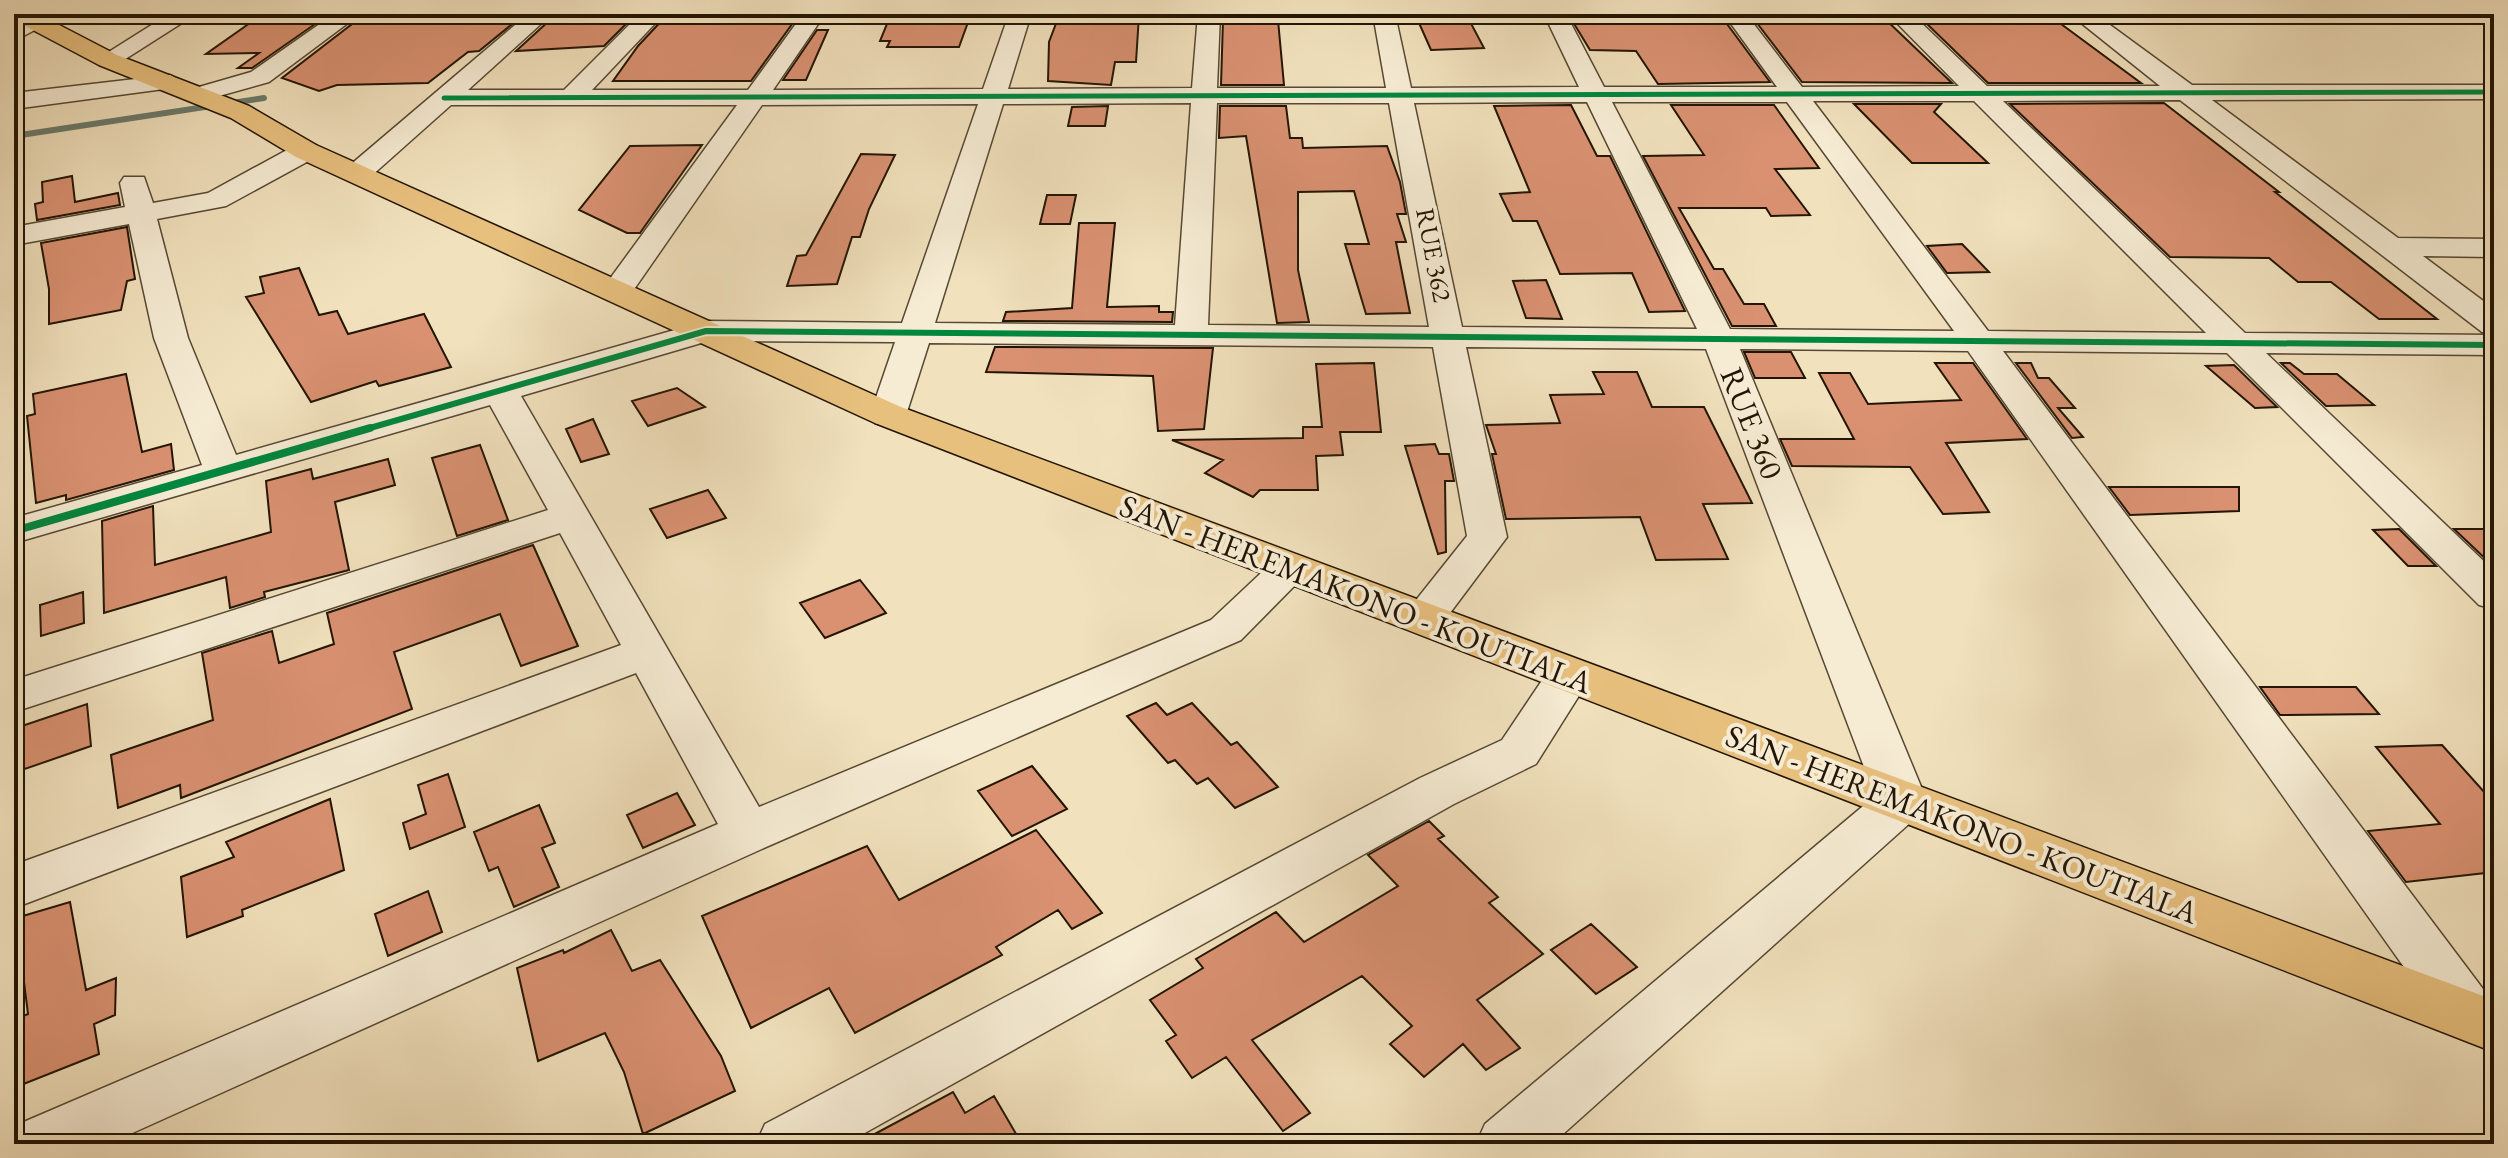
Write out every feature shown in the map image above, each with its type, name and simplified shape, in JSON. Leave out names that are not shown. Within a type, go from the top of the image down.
[{"type":"main road","points":[[28,19],[108,60],[201,94]]},
{"type":"main road","name":"SAN - HEREMAKONO - KOUTIALA","points":[[201,94],[240,112],[306,151],[359,172],[888,415],[2483,1022]]},
{"type":"street","points":[[108,60],[185,14]]},
{"type":"street","points":[[201,94],[260,77],[349,14]]},
{"type":"street","points":[[359,172],[541,14]]},
{"type":"street","points":[[570,98],[653,14]]},
{"type":"street","points":[[617,291],[814,14]]},
{"type":"street","points":[[888,415],[1020,14]]},
{"type":"street","points":[[1191,336],[1209,14]]},
{"type":"street","name":"RUE 362","points":[[1384,14],[1487,537],[1423,619]]},
{"type":"street","name":"RUE 360","points":[[1555,14],[1719,340],[1902,801]]},
{"type":"street","points":[[1735,14],[2483,1022]]},
{"type":"street","points":[[1899,14],[2494,595]]},
{"type":"street","points":[[2081,14],[2494,325]]},
{"type":"street","points":[[14,34],[28,19]]},
{"type":"street","points":[[14,101],[170,82]]},
{"type":"street","points":[[2452,92],[2494,116]]},
{"type":"street","points":[[444,98],[2494,92]]},
{"type":"street","points":[[14,236],[138,198],[216,200],[306,151]]},
{"type":"street","points":[[138,198],[171,338],[223,470]]},
{"type":"street","points":[[2391,247],[2494,248]]},
{"type":"street","points":[[14,531],[706,331],[2494,345]]},
{"type":"street","points":[[500,390],[748,833]]},
{"type":"street","points":[[14,696],[570,516]]},
{"type":"street","points":[[41,1144],[748,833],[1226,630],[1291,568]]},
{"type":"street","points":[[14,887],[647,652]]},
{"type":"street","points":[[787,1144],[1437,791],[1519,752],[1569,675]]},
{"type":"street","points":[[1507,1144],[1902,801]]},
{"type":"building","points":[[750,14],[746,20],[795,20],[751,81],[613,81],[638,46],[666,16]]},
{"type":"building","points":[[891,14],[971,14],[959,47],[887,47],[890,41],[880,41]]},
{"type":"building","points":[[1415,14],[1466,14],[1484,48],[1431,50]]},
{"type":"building","points":[[1106,15],[1139,15],[1136,62],[1115,62],[1111,85],[1048,81],[1049,42],[1057,21],[1104,21]]},
{"type":"building","points":[[633,17],[604,46],[516,51],[550,20]]},
{"type":"building","points":[[1883,17],[1952,83],[1802,82],[1757,23],[1823,23],[1817,18]]},
{"type":"building","points":[[1223,20],[1278,20],[1284,85],[1221,85]]},
{"type":"building","points":[[1712,20],[1727,24],[1770,82],[1658,84],[1636,51],[1590,50],[1573,22]]},
{"type":"building","points":[[356,21],[516,21],[479,51],[468,52],[428,83],[337,85],[319,91],[282,78]]},
{"type":"building","points":[[2057,21],[2141,83],[1988,83],[1926,23]]},
{"type":"building","points":[[318,22],[252,68],[238,68],[259,53],[206,54],[250,23]]},
{"type":"building","points":[[817,30],[828,30],[806,80],[783,80]]},
{"type":"building","points":[[2164,103],[2437,319],[2379,319],[2331,282],[2298,282],[2269,258],[2170,257],[2010,104]]},
{"type":"building","points":[[1854,104],[1941,104],[1934,112],[1988,163],[1912,163]]},
{"type":"building","points":[[1571,105],[1597,156],[1610,156],[1685,311],[1649,312],[1632,273],[1560,274],[1537,221],[1513,221],[1500,194],[1530,192],[1494,106]]},
{"type":"building","points":[[1671,105],[1774,105],[1819,168],[1775,169],[1810,215],[1771,216],[1766,208],[1679,208],[1714,269],[1723,269],[1744,304],[1764,304],[1776,326],[1732,326],[1643,156],[1704,155]]},
{"type":"building","points":[[1108,106],[1105,126],[1068,126],[1072,107]]},
{"type":"building","points":[[1220,106],[1286,106],[1290,138],[1302,138],[1303,148],[1387,146],[1400,182],[1406,214],[1397,214],[1406,242],[1396,242],[1410,313],[1366,314],[1345,244],[1369,244],[1354,191],[1298,192],[1298,270],[1309,322],[1277,323],[1246,136],[1219,138]]},
{"type":"building","points":[[702,145],[640,233],[627,233],[579,210],[630,146]]},
{"type":"building","points":[[861,154],[895,155],[869,209],[860,237],[852,237],[837,284],[787,286],[797,256],[806,255]]},
{"type":"building","points":[[72,176],[75,202],[118,193],[120,205],[37,220],[35,204],[43,202],[42,182]]},
{"type":"building","points":[[1047,195],[1076,195],[1070,224],[1040,224]]},
{"type":"building","points":[[1079,223],[1115,223],[1107,307],[1159,306],[1159,312],[1173,312],[1172,322],[1003,321],[1006,312],[1072,308]]},
{"type":"building","points":[[127,227],[135,279],[127,281],[121,310],[49,324],[49,289],[41,243]]},
{"type":"building","points":[[1962,244],[1989,272],[1947,273],[1927,246]]},
{"type":"building","points":[[299,268],[319,315],[337,311],[348,334],[424,314],[451,367],[379,386],[376,381],[311,402],[246,297],[264,293],[260,277]]},
{"type":"building","points":[[1546,280],[1562,319],[1526,318],[1513,281]]},
{"type":"building","points":[[995,347],[1213,348],[1204,429],[1158,431],[1153,376],[986,372]]},
{"type":"building","points":[[1744,352],[1791,352],[1805,378],[1755,378]]},
{"type":"building","points":[[1374,363],[1381,432],[1340,432],[1343,455],[1316,456],[1318,490],[1260,490],[1253,497],[1205,473],[1223,460],[1172,440],[1303,438],[1303,427],[1322,427],[1316,364]]},
{"type":"building","points":[[1935,363],[1973,363],[2027,439],[1946,443],[1989,512],[1943,514],[1910,467],[1792,466],[1780,439],[1854,439],[1819,373],[1850,373],[1868,404],[1961,400]]},
{"type":"building","points":[[2016,363],[2031,363],[2038,378],[2049,378],[2075,408],[2058,408],[2083,437],[2072,438]]},
{"type":"building","points":[[2281,363],[2290,363],[2304,374],[2337,374],[2374,405],[2326,406]]},
{"type":"building","points":[[2234,365],[2277,407],[2255,408],[2206,366]]},
{"type":"building","points":[[1593,372],[1637,372],[1652,407],[1704,407],[1752,503],[1703,504],[1728,559],[1656,560],[1640,517],[1506,519],[1492,454],[1496,454],[1486,425],[1560,423],[1550,395],[1604,394]]},
{"type":"building","points":[[126,374],[142,452],[171,444],[174,470],[66,500],[66,495],[36,503],[27,416],[35,414],[33,394]]},
{"type":"building","points":[[677,388],[705,407],[648,426],[632,401]]},
{"type":"building","points":[[593,419],[609,454],[581,462],[566,429]]},
{"type":"building","points":[[1435,444],[1439,454],[1449,454],[1454,481],[1445,481],[1446,552],[1438,554],[1405,446]]},
{"type":"building","points":[[480,445],[508,520],[457,536],[432,458]]},
{"type":"building","points":[[388,459],[395,485],[335,502],[349,570],[264,592],[265,597],[230,608],[226,577],[104,613],[102,521],[153,506],[155,565],[271,532],[266,481],[311,469],[313,479]]},
{"type":"building","points":[[2109,487],[2239,487],[2239,511],[2130,515]]},
{"type":"building","points":[[708,490],[726,518],[667,538],[650,509]]},
{"type":"building","points":[[2399,529],[2436,566],[2408,566],[2373,530]]},
{"type":"building","points":[[2454,529],[2494,529],[2494,566],[2493,566]]},
{"type":"building","points":[[533,545],[578,646],[521,666],[500,614],[394,652],[412,709],[181,798],[180,785],[118,808],[111,755],[213,720],[202,653],[272,631],[279,663],[334,644],[327,613]]},
{"type":"building","points":[[860,580],[886,613],[825,638],[800,603]]},
{"type":"building","points":[[83,592],[84,623],[41,636],[40,605]]},
{"type":"building","points":[[2260,687],[2356,687],[2379,714],[2280,715]]},
{"type":"building","points":[[1156,703],[1167,715],[1192,703],[1231,745],[1237,742],[1278,787],[1235,808],[1208,778],[1197,784],[1175,760],[1168,763],[1127,716]]},
{"type":"building","points":[[87,704],[91,746],[19,771],[16,728]]},
{"type":"building","points":[[2442,745],[2494,803],[2494,872],[2406,882],[2368,831],[2440,824],[2376,747]]},
{"type":"building","points":[[1032,766],[1067,809],[1012,836],[978,791]]},
{"type":"building","points":[[448,774],[465,827],[410,849],[403,823],[426,814],[418,785]]},
{"type":"building","points":[[677,793],[695,825],[643,848],[627,815]]},
{"type":"building","points":[[330,799],[344,870],[242,910],[243,916],[187,937],[181,877],[234,857],[226,842]]},
{"type":"building","points":[[539,805],[555,843],[542,848],[559,887],[514,907],[498,867],[489,871],[474,832]]},
{"type":"building","points":[[1429,821],[1444,836],[1438,839],[1498,897],[1489,903],[1543,954],[1477,1000],[1520,1048],[1486,1070],[1463,1044],[1424,1077],[1390,1044],[1412,1026],[1362,976],[1252,1040],[1310,1113],[1283,1131],[1226,1057],[1192,1078],[1166,1041],[1176,1035],[1150,1000],[1203,968],[1196,959],[1276,912],[1304,942],[1398,886],[1368,855]]},
{"type":"building","points":[[1036,830],[1102,913],[1072,929],[1058,910],[996,947],[1002,955],[855,1033],[829,988],[751,1028],[702,916],[867,846],[899,900]]},
{"type":"building","points":[[428,891],[442,932],[388,956],[375,914]]},
{"type":"building","points":[[70,902],[86,990],[116,978],[115,1015],[94,1024],[99,1054],[16,1087],[18,1018],[28,1014],[16,918]]},
{"type":"building","points":[[1591,924],[1637,967],[1596,994],[1551,950]]},
{"type":"building","points":[[611,930],[632,971],[660,960],[721,1056],[735,1091],[643,1134],[624,1072],[605,1033],[538,1061],[517,968],[563,950],[564,953]]},
{"type":"building","points":[[953,1092],[965,1113],[994,1096],[1022,1144],[856,1144]]},
{"type":"waterway","points":[[14,136],[264,98]]},
{"type":"cycle path","points":[[444,98],[2494,92]]},
{"type":"cycle path","points":[[14,531],[706,331],[2494,345]]}]
